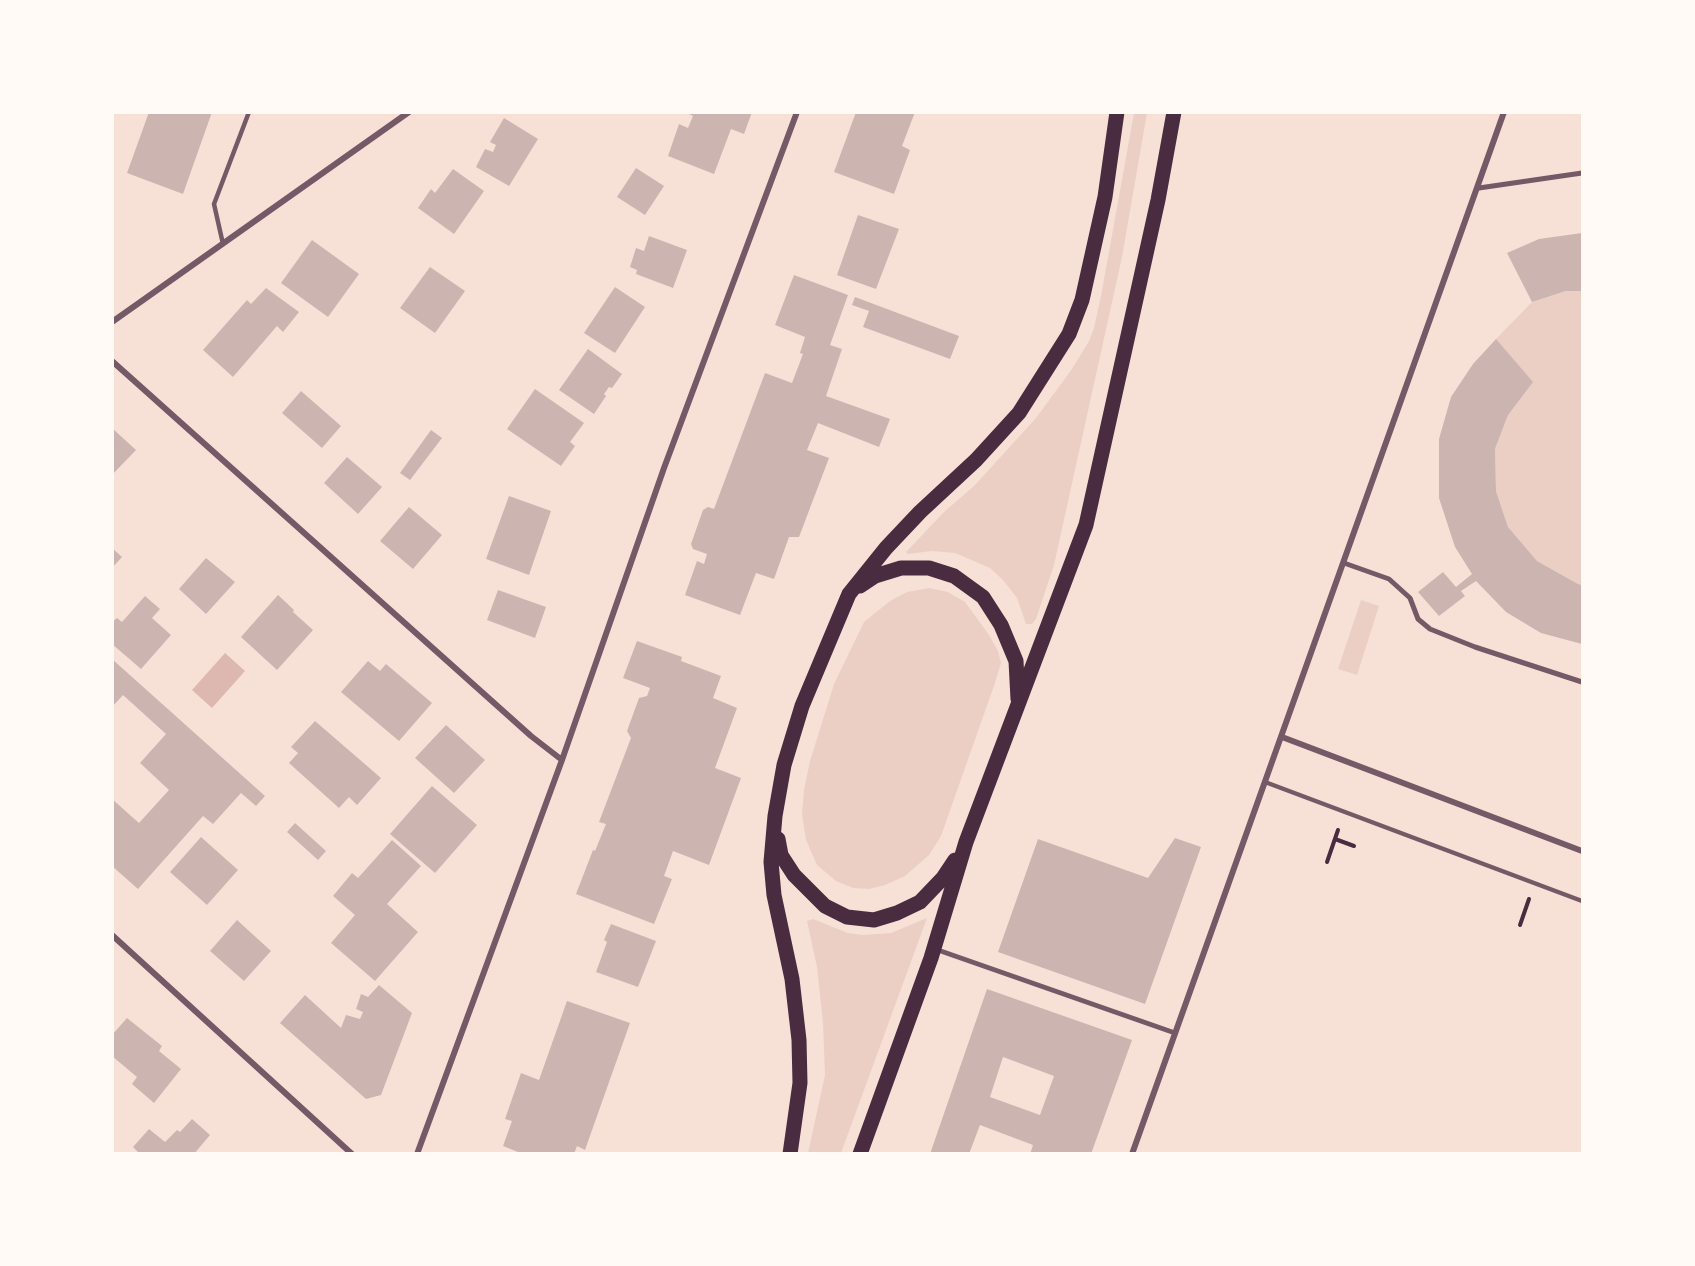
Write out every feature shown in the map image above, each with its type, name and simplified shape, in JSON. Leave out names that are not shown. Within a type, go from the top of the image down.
[{"type":"main road","points":[[790,1154],[800,1083],[799,1040],[792,979],[774,896],[771,862],[774,816],[784,765],[802,706],[849,594],[885,548],[976,459],[1019,413],[1069,334],[1082,300],[1105,197],[1117,112]]},
{"type":"main road","points":[[860,1154],[933,949],[966,842],[1086,525],[1158,200],[1174,112]]},
{"type":"main road","points":[[849,594],[875,576],[901,568],[929,568],[954,576],[983,597],[1001,625],[1016,661],[1018,705]]},
{"type":"main road","points":[[774,816],[781,855],[794,875],[825,906],[847,917],[874,920],[897,913],[920,902],[943,878],[966,842]]},
{"type":"street","points":[[112,322],[409,112]]},
{"type":"street","points":[[417,1154],[562,760],[664,468],[797,112]]},
{"type":"street","points":[[1132,1154],[1479,188],[1503,113]]},
{"type":"street","points":[[1479,188],[1582,173]]},
{"type":"street","points":[[112,361],[531,736],[562,760]]},
{"type":"street","points":[[1344,562],[1389,579],[1410,598],[1418,619],[1430,629],[1474,647],[1582,682]]},
{"type":"street","points":[[1282,737],[1582,851]]},
{"type":"street","points":[[112,935],[352,1154]]},
{"type":"street","points":[[933,949],[1175,1033]]},
{"type":"lane","points":[[223,244],[214,204],[249,112]]},
{"type":"lane","points":[[1265,782],[1582,901]]},
{"type":"path","points":[[1335,839],[1354,846]]},
{"type":"path","points":[[1519,907],[1526,909]]},
{"type":"shaded area","points":[[1134,113],[1147,113],[1122,257],[1054,565],[1036,619],[1032,624],[1026,624],[1017,598],[990,568],[955,553],[932,551],[908,554],[906,552],[945,511],[974,486],[1036,418],[1072,369],[1089,341],[1101,296]]},
{"type":"shaded area","points":[[1566,291],[1582,291],[1582,585],[1537,561],[1508,527],[1496,491],[1495,449],[1508,415],[1496,339],[1532,302]]},
{"type":"shaded area","points":[[929,588],[948,592],[965,602],[989,635],[998,651],[1001,663],[941,836],[929,855],[905,876],[885,885],[869,889],[853,888],[836,881],[817,865],[806,840],[802,814],[810,761],[834,684],[864,622],[890,601],[907,592]]},
{"type":"shaded area","points":[[1361,600],[1379,606],[1357,675],[1338,669]]},
{"type":"shaded area","points":[[225,653],[245,671],[212,708],[192,690]]},
{"type":"shaded area","points":[[927,918],[841,1153],[808,1153],[825,1075],[823,1023],[817,967],[807,921],[813,919],[848,933],[863,935],[891,933]]},
{"type":"building","points":[[149,112],[212,112],[183,194],[127,173]]},
{"type":"building","points":[[685,112],[752,112],[744,134],[731,129],[714,174],[668,156],[679,124],[688,128],[693,116]]},
{"type":"building","points":[[856,112],[915,112],[902,146],[910,150],[894,194],[834,172]]},
{"type":"building","points":[[504,118],[538,139],[509,186],[476,167],[485,149],[493,152],[496,145],[490,142]]},
{"type":"building","points":[[636,168],[664,186],[645,215],[617,197]]},
{"type":"building","points":[[453,169],[484,191],[454,234],[418,208],[431,189],[435,193]]},
{"type":"building","points":[[858,215],[899,229],[876,289],[837,275]]},
{"type":"building","points":[[1582,233],[1582,291],[1566,291],[1532,302],[1507,253],[1539,239]]},
{"type":"building","points":[[649,236],[687,250],[673,288],[636,274],[637,270],[630,267],[636,248],[644,251]]},
{"type":"building","points":[[312,240],[359,274],[328,317],[281,283]]},
{"type":"building","points":[[430,267],[465,291],[435,333],[400,308]]},
{"type":"building","points":[[794,275],[848,295],[830,345],[842,349],[826,396],[890,419],[879,447],[818,423],[807,450],[829,458],[799,537],[789,537],[774,579],[756,573],[740,615],[685,595],[697,561],[704,564],[707,554],[693,549],[691,544],[703,510],[708,507],[714,509],[765,373],[792,383],[803,354],[800,353],[805,337],[775,325]]},
{"type":"building","points":[[615,287],[645,307],[615,353],[584,333]]},
{"type":"building","points":[[266,288],[299,312],[283,332],[277,326],[233,377],[203,350],[247,300],[251,304]]},
{"type":"building","points":[[855,297],[959,336],[950,359],[863,327],[869,311],[852,305]]},
{"type":"building","points":[[1496,339],[1533,382],[1508,415],[1495,449],[1496,491],[1508,527],[1537,561],[1582,585],[1582,644],[1541,633],[1506,612],[1476,581],[1461,591],[1465,596],[1439,616],[1418,592],[1443,572],[1456,587],[1472,574],[1455,547],[1439,498],[1439,439],[1451,397],[1473,364]]},
{"type":"building","points":[[588,349],[622,374],[612,388],[609,387],[604,394],[606,396],[594,414],[559,390]]},
{"type":"building","points":[[535,389],[584,423],[570,442],[575,446],[561,466],[507,429]]},
{"type":"building","points":[[301,391],[341,426],[322,448],[282,413]]},
{"type":"building","points":[[112,428],[136,450],[112,475]]},
{"type":"building","points":[[431,430],[442,438],[410,480],[400,473]]},
{"type":"building","points":[[347,457],[382,487],[358,514],[324,483]]},
{"type":"building","points":[[509,496],[551,511],[529,575],[486,559]]},
{"type":"building","points":[[409,507],[442,535],[413,569],[380,541]]},
{"type":"building","points":[[112,548],[122,557],[112,568]]},
{"type":"building","points":[[206,558],[235,582],[206,614],[179,589]]},
{"type":"building","points":[[498,590],[546,607],[535,638],[487,620]]},
{"type":"building","points":[[278,595],[313,630],[277,670],[241,637]]},
{"type":"building","points":[[145,596],[160,609],[152,618],[171,635],[141,669],[112,644],[112,622],[117,618],[122,622]]},
{"type":"building","points":[[637,641],[682,657],[681,661],[721,676],[713,698],[737,708],[715,768],[741,778],[709,865],[673,851],[664,876],[672,879],[654,924],[576,894],[606,824],[599,822],[631,738],[627,731],[639,698],[647,696],[650,688],[623,678]]},
{"type":"building","points":[[112,659],[265,796],[256,806],[241,793],[213,824],[203,816],[138,889],[112,866],[112,799],[139,823],[169,790],[140,763],[166,734],[123,695],[112,707]]},
{"type":"building","points":[[368,661],[380,671],[386,664],[432,703],[399,741],[341,692]]},
{"type":"building","points":[[315,721],[381,778],[357,805],[349,797],[339,808],[289,763],[298,753],[291,747]]},
{"type":"building","points":[[446,725],[485,760],[454,793],[415,758]]},
{"type":"building","points":[[432,786],[477,825],[435,873],[390,834]]},
{"type":"building","points":[[295,823],[326,851],[318,860],[287,832]]},
{"type":"building","points":[[201,837],[238,870],[207,905],[170,872]]},
{"type":"building","points":[[1175,838],[1201,847],[1145,1004],[998,952],[1038,839],[1148,878]]},
{"type":"building","points":[[392,840],[421,866],[387,904],[418,932],[375,981],[331,943],[355,915],[333,896],[352,873],[358,878]]},
{"type":"building","points":[[237,920],[271,951],[244,981],[210,951]]},
{"type":"building","points":[[611,924],[656,941],[638,987],[596,972],[607,942],[604,940]]},
{"type":"building","points":[[379,985],[412,1013],[381,1095],[366,1099],[280,1023],[305,995],[341,1028],[346,1015],[360,1019],[363,1012],[356,1009],[361,994],[368,997]]},
{"type":"building","points":[[987,989],[1132,1040],[1091,1154],[1030,1154],[1033,1145],[980,1125],[969,1154],[930,1154]],"holes":[[[1003,1057],[1054,1076],[1040,1115],[990,1097]]]},
{"type":"building","points":[[567,1001],[630,1023],[585,1150],[577,1146],[574,1154],[523,1154],[503,1146],[512,1121],[505,1119],[521,1073],[539,1080]]},
{"type":"building","points":[[127,1018],[162,1046],[159,1051],[181,1069],[154,1103],[132,1084],[137,1077],[112,1056],[112,1035]]},
{"type":"building","points":[[192,1119],[210,1135],[194,1154],[140,1154],[133,1147],[149,1129],[165,1142],[177,1130],[180,1132]]}]
